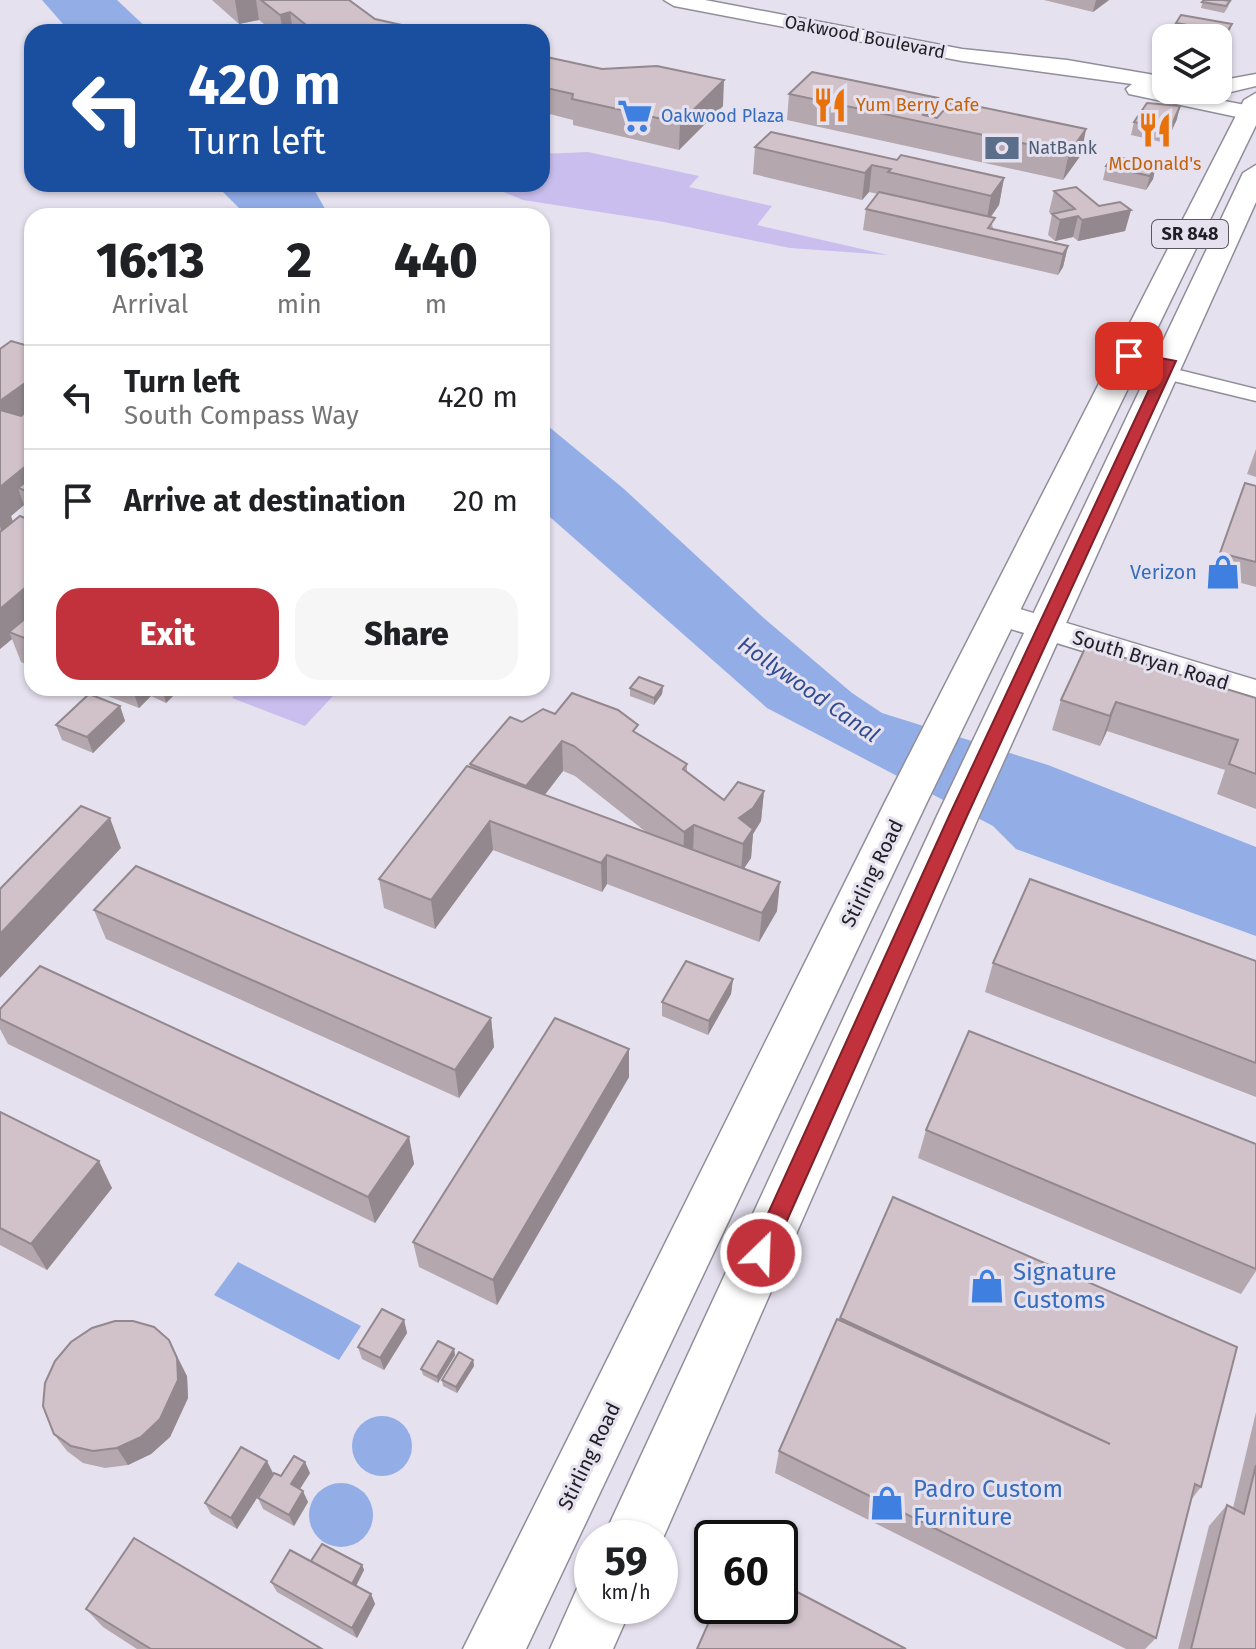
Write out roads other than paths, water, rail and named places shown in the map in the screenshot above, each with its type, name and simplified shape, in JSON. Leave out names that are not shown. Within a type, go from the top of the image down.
[{"type":"main road","name":"Stirling Road","points":[[494,1649],[906,802],[1255,106]]},
{"type":"main road","name":"SR 848","points":[[641,1520],[958,816],[1256,173]]},
{"type":"main road","points":[[861,897],[862,945],[869,972],[880,988]]},
{"type":"main road","points":[[807,1009],[819,1049],[824,1114]]},
{"type":"main road","points":[[581,1649],[593,1624]]},
{"type":"street","name":"Oakwood Boulevard","points":[[674,0],[962,55],[1067,66],[1152,81]]},
{"type":"street","name":"Oakwood Boulevard","points":[[962,55],[977,61],[1255,106]]},
{"type":"street","points":[[1232,85],[1256,80]]},
{"type":"street","points":[[1232,100],[1255,106]]},
{"type":"street","points":[[1129,356],[1256,395]]},
{"type":"street","points":[[1167,367],[1256,380]]},
{"type":"street","name":"South Bryan Road","points":[[1005,604],[1256,671]]},
{"type":"street","name":"South Bryan Road","points":[[1051,618],[1256,692]]},
{"type":"water","points":[[42,0],[117,0],[142,24],[63,24]]},
{"type":"water","points":[[223,192],[316,192],[324,208],[239,208]]},
{"type":"water","name":"Hollywood Canal","points":[[550,428],[624,489],[766,620],[852,693],[882,713],[1048,765],[1256,847],[1256,936],[1016,849],[993,826],[767,708],[550,517]]},
{"type":"water","points":[[238,1262],[361,1326],[339,1360],[214,1295]]},
{"type":"water","points":[[382,1416],[394,1418],[403,1425],[410,1434],[410,1458],[403,1467],[394,1474],[382,1476],[370,1474],[361,1467],[354,1458],[352,1446],[354,1434],[361,1425],[370,1418]]},
{"type":"water","points":[[341,1483],[359,1489],[367,1497],[373,1515],[367,1533],[359,1541],[341,1547],[323,1541],[315,1533],[309,1515],[315,1497],[323,1489]]},
{"type":"place","name":"Yum Berry Cafe","points":[[830,105]]},
{"type":"place","name":"Oakwood Plaza","points":[[635,116]]},
{"type":"place","name":"McDonald's","points":[[1155,130]]},
{"type":"place","name":"NatBank","points":[[1002,148]]},
{"type":"place","name":"Verizon","points":[[1223,572]]},
{"type":"place","name":"Signature Customs","points":[[987,1286]]},
{"type":"place","name":"Padro Custom Furniture","points":[[887,1503]]}]
